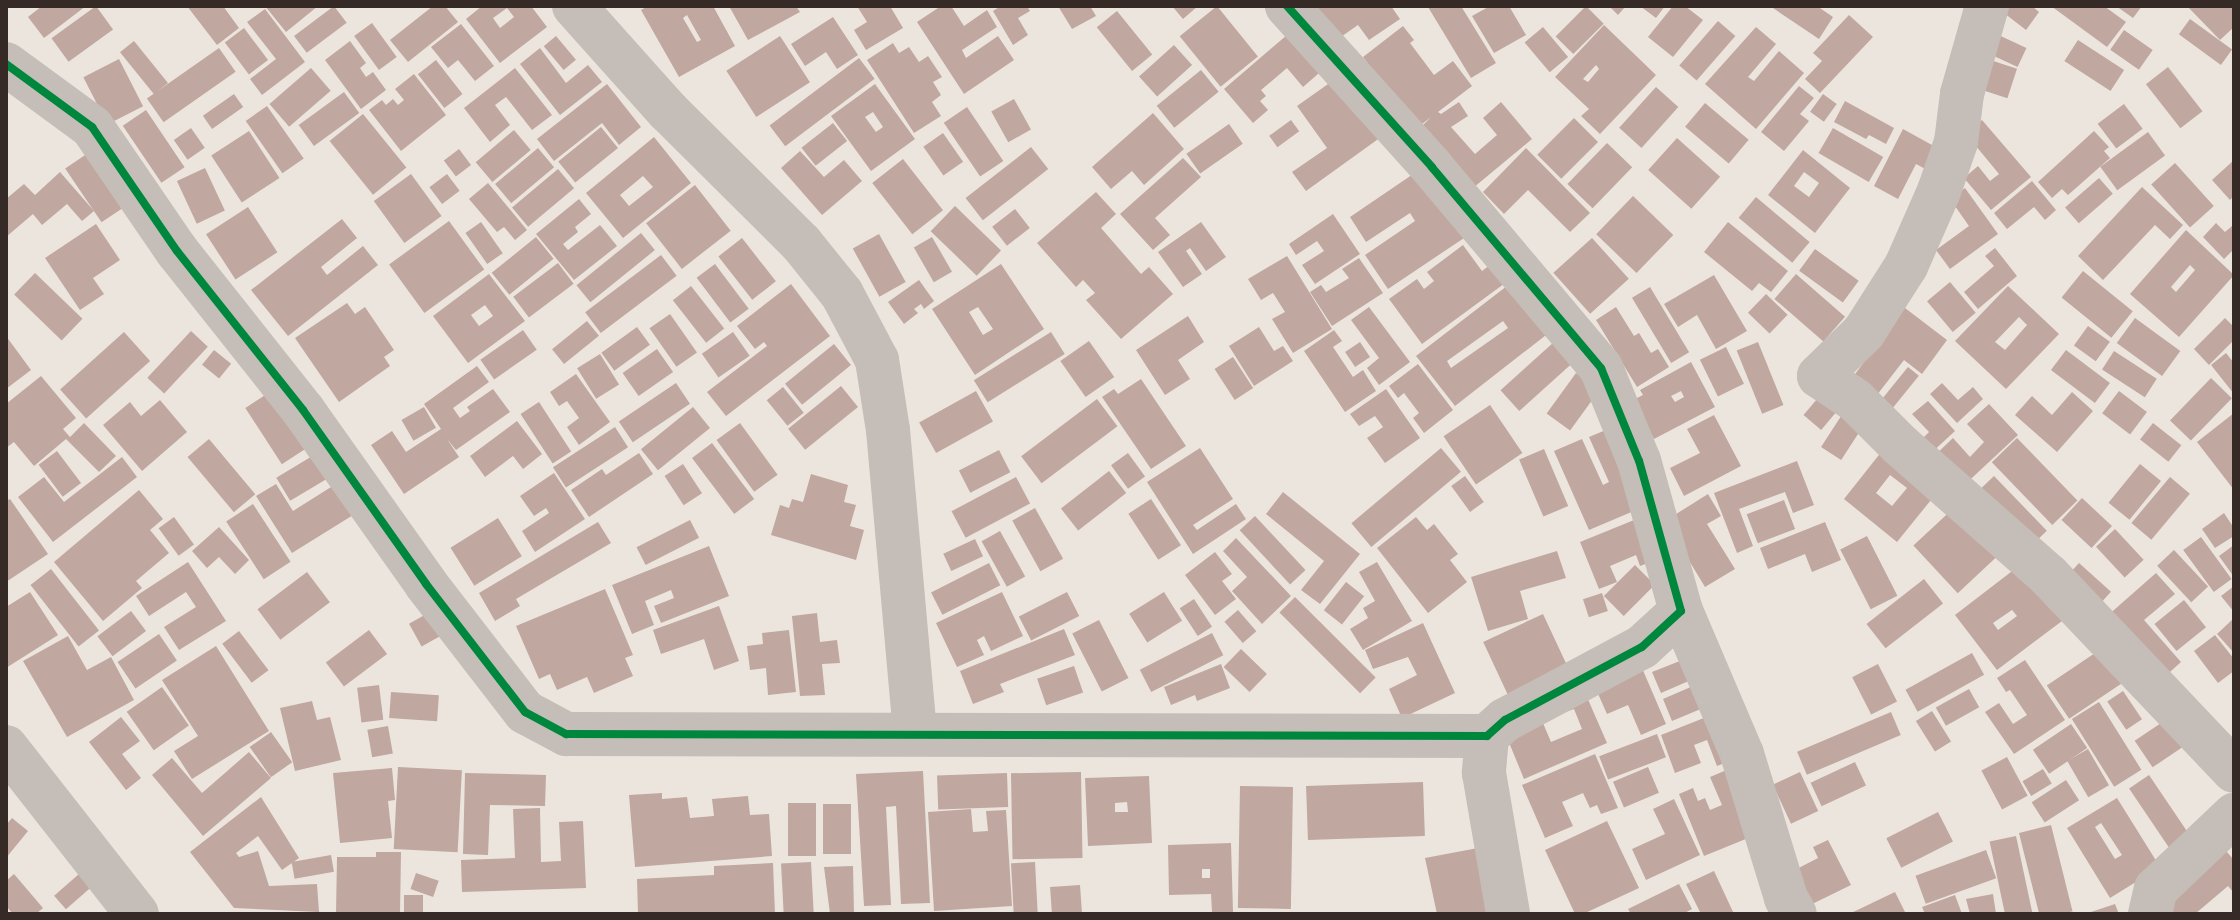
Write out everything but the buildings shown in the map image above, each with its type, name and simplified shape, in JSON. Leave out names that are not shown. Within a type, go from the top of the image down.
[{"type":"street","points":[[574,6],[668,111],[801,243],[842,294],[877,360],[888,430],[915,733]]},
{"type":"street","points":[[1287,6],[1432,167],[1601,368],[1639,461],[1681,611],[1742,754],[1786,898],[1795,914]]},
{"type":"street","points":[[1987,6],[1962,94],[1956,142],[1939,191],[1906,266],[1864,332],[1819,376],[1855,400],[1900,445],[2048,575],[2234,771]]},
{"type":"street","points":[[6,64],[92,127],[177,251],[303,410],[426,584],[525,712],[566,734],[1487,736],[1505,720],[1642,647],[1681,611]]},
{"type":"street","points":[[1487,736],[1484,773],[1508,914]]},
{"type":"street","points":[[6,747],[137,914]]},
{"type":"street","points":[[2150,914],[2156,889],[2234,815]]},
{"type":"cycle path","points":[[6,64],[92,127],[177,251],[303,410],[426,584],[525,712],[566,734],[1487,736],[1505,720],[1642,647],[1681,611],[1639,461],[1601,368],[1432,167],[1287,6]]}]
